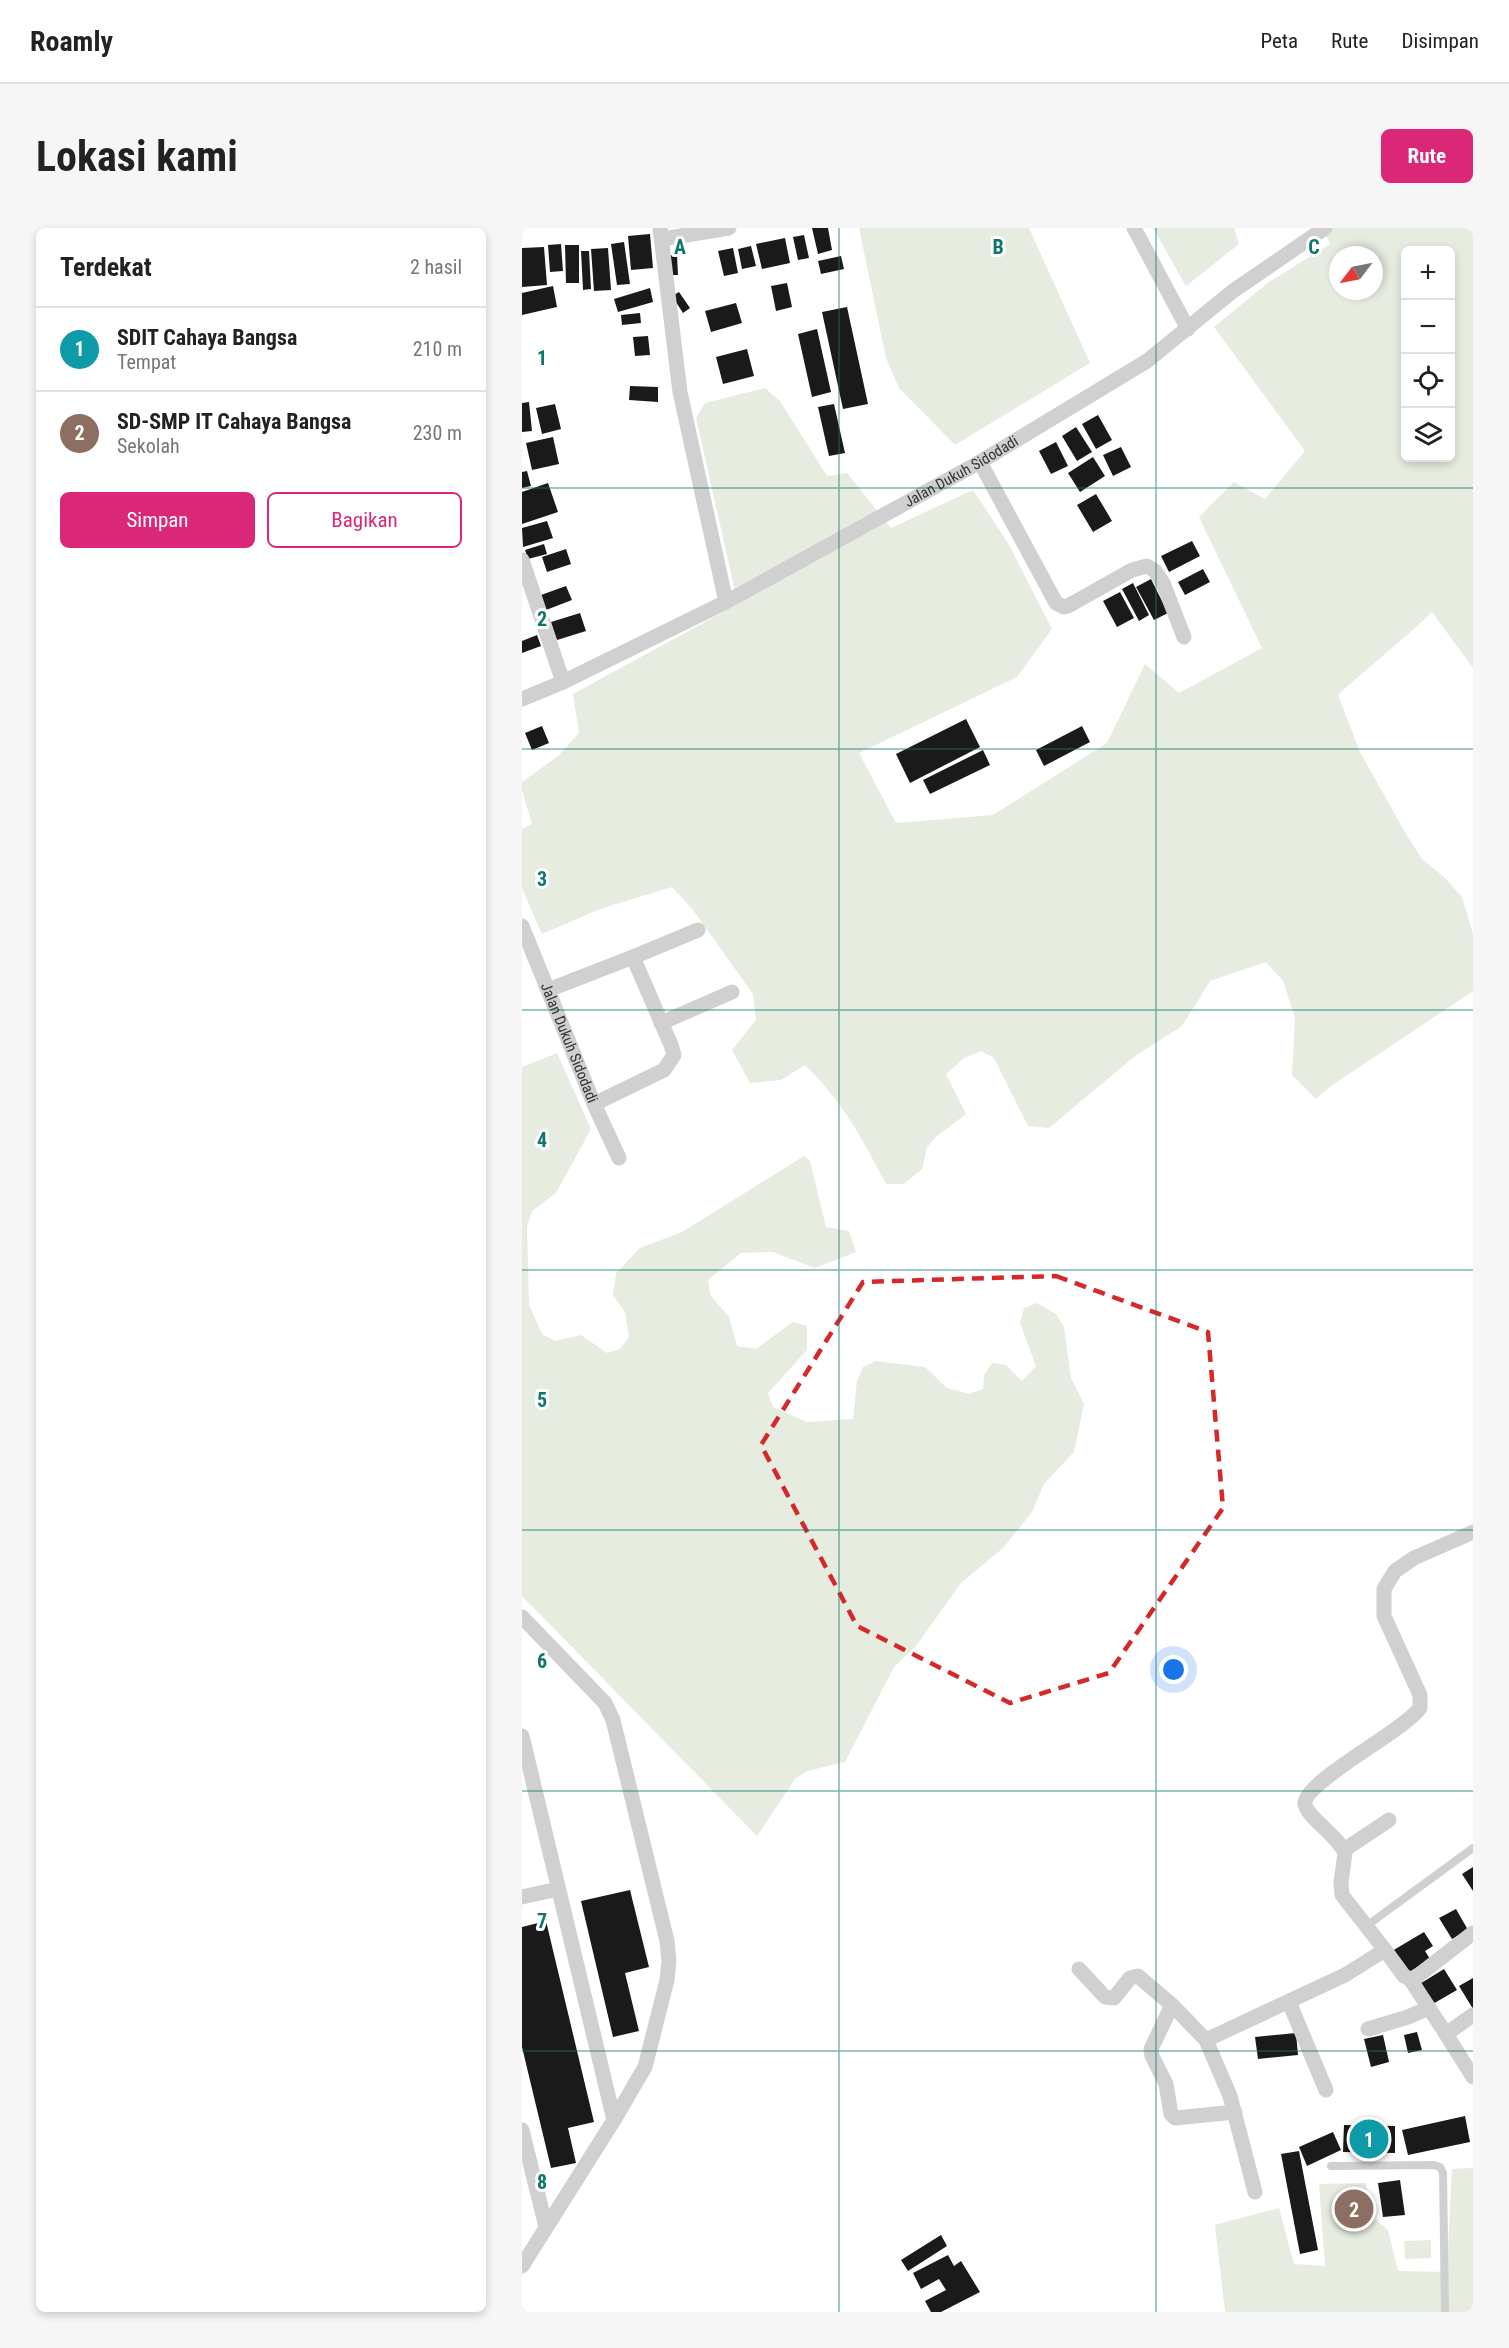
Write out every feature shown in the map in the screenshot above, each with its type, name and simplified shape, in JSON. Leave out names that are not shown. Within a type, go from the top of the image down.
[{"type":"street","points":[[726,602],[681,392],[661,233],[729,228]]},
{"type":"street","points":[[1134,228],[1188,329]]},
{"type":"street","name":"Jalan Dukuh Sidodadi","points":[[522,699],[563,682],[726,602],[980,462],[1147,361],[1233,291],[1325,228]]},
{"type":"street","points":[[980,462],[1056,603],[1064,607],[1068,606],[1132,570],[1147,566],[1155,571],[1162,583],[1184,637]]},
{"type":"street","points":[[522,561],[563,682]]},
{"type":"street","name":"Jalan Dukuh Sidodadi","points":[[522,926],[594,1104],[619,1158]]},
{"type":"street","points":[[548,990],[698,930]]},
{"type":"street","points":[[594,1104],[664,1070],[674,1055],[633,957]]},
{"type":"street","points":[[661,1023],[732,992]]},
{"type":"street","points":[[1473,1532],[1414,1558],[1395,1571],[1384,1588],[1384,1616],[1412,1674],[1422,1703],[1418,1712],[1322,1780],[1306,1797],[1305,1804],[1309,1812],[1332,1834],[1344,1850],[1342,1895],[1404,1976],[1410,1979],[1473,2077]]},
{"type":"street","points":[[522,1617],[605,1703],[613,1720],[667,1941],[669,1960],[667,1980],[645,2067],[522,2266]]},
{"type":"street","points":[[522,1736],[614,2120]]},
{"type":"street","points":[[1344,1850],[1389,1820]]},
{"type":"street","points":[[522,1897],[558,1889]]},
{"type":"street","points":[[1410,1979],[1415,1978],[1473,1933]]},
{"type":"street","points":[[1206,2040],[1345,1975],[1385,1950]]},
{"type":"street","points":[[1079,1969],[1105,1997],[1114,1998],[1130,1978],[1138,1976],[1172,2005],[1206,2040],[1235,2112],[1256,2192]]},
{"type":"street","points":[[1289,2002],[1326,2090]]},
{"type":"street","points":[[1172,2005],[1151,2049],[1166,2084],[1172,2115],[1175,2118],[1187,2118],[1235,2112]]},
{"type":"street","points":[[1368,2030],[1429,2008]]},
{"type":"street","points":[[1446,2034],[1473,2015]]},
{"type":"street","points":[[522,2130],[546,2227]]},
{"type":"lane","points":[[1365,1927],[1473,1848]]},
{"type":"lane","points":[[1331,2166],[1434,2165],[1440,2168],[1443,2173],[1445,2312]]},
{"type":"highlighted area","points":[[1056,1276],[1208,1332],[1223,1508],[1109,1673],[1010,1703],[857,1626],[761,1445],[863,1282]]},
{"type":"shaded area","points":[[859,228],[1029,228],[1090,363],[955,445],[899,388],[886,358]]},
{"type":"shaded area","points":[[1153,228],[1234,228],[1239,244],[1186,286]]},
{"type":"shaded area","points":[[1323,228],[1473,228],[1473,668],[1432,612],[1338,695],[1360,752],[1406,834],[1422,859],[1444,877],[1462,897],[1473,934],[1473,991],[1331,1086],[1316,1099],[1292,1075],[1295,1018],[1283,981],[1266,962],[1210,981],[1182,1026],[1135,1056],[1049,1128],[1028,1126],[994,1058],[981,1051],[964,1058],[946,1074],[966,1114],[937,1136],[927,1147],[922,1169],[904,1184],[886,1184],[841,1107],[805,1065],[781,1080],[750,1083],[732,1050],[756,1020],[753,994],[693,910],[672,887],[600,909],[542,934],[522,888],[522,829],[532,824],[522,790],[522,782],[558,756],[579,733],[573,694],[738,604],[696,418],[705,403],[765,388],[780,401],[827,476],[847,473],[891,528],[973,490],[1008,543],[1052,629],[1017,677],[859,753],[896,823],[993,815],[1107,743],[1145,664],[1179,693],[1262,648],[1199,517],[1234,482],[1265,499],[1305,451],[1214,327],[1269,282],[1330,244]]},
{"type":"shaded area","points":[[557,1053],[591,1129],[556,1193],[532,1211],[527,1227],[529,1305],[542,1334],[555,1341],[581,1335],[607,1353],[620,1349],[629,1337],[625,1312],[613,1295],[616,1273],[640,1248],[682,1232],[804,1156],[810,1161],[826,1227],[849,1231],[856,1252],[815,1268],[773,1252],[741,1253],[708,1280],[710,1295],[729,1317],[737,1346],[756,1349],[793,1322],[807,1326],[807,1350],[768,1393],[773,1407],[807,1422],[853,1419],[857,1381],[863,1367],[876,1361],[925,1367],[947,1388],[969,1394],[983,1389],[984,1375],[992,1363],[1006,1365],[1022,1381],[1036,1366],[1020,1323],[1024,1308],[1037,1303],[1056,1314],[1064,1327],[1071,1378],[1084,1404],[1074,1452],[1044,1484],[1032,1512],[1003,1548],[961,1583],[916,1646],[894,1667],[845,1762],[807,1771],[795,1779],[757,1836],[522,1596],[522,1067]]},
{"type":"shaded area","points":[[1473,2168],[1473,2312],[1225,2312],[1215,2225],[1279,2208],[1294,2264],[1325,2266],[1319,2184],[1366,2183],[1370,2215],[1388,2230],[1398,2271],[1447,2272],[1452,2169]]},
{"type":"shaded area","points":[[1431,2240],[1431,2258],[1405,2259],[1404,2241]]},
{"type":"building","points":[[812,228],[828,228],[832,250],[818,254]]},
{"type":"building","points":[[650,234],[653,268],[631,270],[628,236]]},
{"type":"building","points":[[804,235],[809,258],[798,260],[793,237]]},
{"type":"building","points":[[785,238],[790,263],[762,269],[756,244]]},
{"type":"building","points":[[624,242],[630,284],[617,285],[611,244]]},
{"type":"building","points":[[561,244],[563,271],[550,272],[548,245]]},
{"type":"building","points":[[565,245],[579,245],[579,283],[566,283]]},
{"type":"building","points":[[751,246],[756,266],[742,269],[738,249]]},
{"type":"building","points":[[544,247],[547,285],[522,287],[522,248]]},
{"type":"building","points":[[608,248],[611,290],[594,291],[591,249]]},
{"type":"building","points":[[733,248],[738,273],[724,276],[718,251]]},
{"type":"building","points":[[581,251],[589,251],[591,289],[583,290]]},
{"type":"building","points":[[669,255],[677,255],[678,275],[670,275]]},
{"type":"building","points":[[841,256],[844,269],[821,274],[818,261]]},
{"type":"building","points":[[787,283],[792,307],[776,311],[771,286]]},
{"type":"building","points":[[553,286],[557,307],[522,315],[522,293]]},
{"type":"building","points":[[650,288],[653,302],[618,312],[614,299]]},
{"type":"building","points":[[679,292],[690,308],[683,313],[672,296]]},
{"type":"building","points":[[736,303],[742,323],[711,332],[705,311]]},
{"type":"building","points":[[847,307],[868,404],[843,409],[822,312]]},
{"type":"building","points":[[640,313],[641,323],[622,325],[621,315]]},
{"type":"building","points":[[817,329],[831,392],[812,397],[798,334]]},
{"type":"building","points":[[648,336],[650,355],[635,356],[633,337]]},
{"type":"building","points":[[747,349],[754,376],[723,384],[716,357]]},
{"type":"building","points":[[630,386],[658,387],[658,402],[629,400]]},
{"type":"building","points":[[529,402],[532,431],[522,432],[522,403]]},
{"type":"building","points":[[555,404],[561,429],[542,434],[536,408]]},
{"type":"building","points":[[834,404],[845,453],[829,456],[818,407]]},
{"type":"building","points":[[1098,415],[1112,440],[1096,449],[1082,424]]},
{"type":"building","points":[[1076,427],[1092,452],[1077,461],[1062,436]]},
{"type":"building","points":[[553,437],[559,464],[532,470],[526,443]]},
{"type":"building","points":[[1056,442],[1068,466],[1051,474],[1039,451]]},
{"type":"building","points":[[1121,447],[1131,467],[1113,476],[1103,455]]},
{"type":"building","points":[[1093,457],[1105,476],[1080,492],[1068,473]]},
{"type":"building","points":[[527,471],[531,486],[522,488],[522,472]]},
{"type":"building","points":[[548,483],[558,512],[522,524],[522,492]]},
{"type":"building","points":[[1096,494],[1112,521],[1093,532],[1077,505]]},
{"type":"building","points":[[547,521],[553,538],[523,547],[522,528]]},
{"type":"building","points":[[1192,541],[1200,556],[1169,572],[1161,556]]},
{"type":"building","points":[[544,544],[547,554],[528,559],[525,550]]},
{"type":"building","points":[[566,549],[571,564],[547,572],[542,557]]},
{"type":"building","points":[[1203,569],[1210,582],[1185,595],[1178,582]]},
{"type":"building","points":[[1151,579],[1168,613],[1154,620],[1136,587]]},
{"type":"building","points":[[1133,583],[1149,615],[1139,621],[1122,589]]},
{"type":"building","points":[[566,586],[572,600],[546,610],[541,595]]},
{"type":"building","points":[[1120,592],[1134,618],[1117,627],[1103,601]]},
{"type":"building","points":[[580,613],[586,631],[557,640],[551,622]]},
{"type":"building","points":[[537,635],[541,646],[522,653],[522,641]]},
{"type":"building","points":[[966,719],[980,747],[910,783],[896,754]]},
{"type":"building","points":[[542,726],[549,743],[532,750],[525,733]]},
{"type":"building","points":[[1082,726],[1090,742],[1044,766],[1036,750]]},
{"type":"building","points":[[983,750],[990,765],[930,794],[923,780]]},
{"type":"building","points":[[1473,1867],[1473,1891],[1462,1874]]},
{"type":"building","points":[[630,1890],[649,1967],[625,1973],[639,2031],[613,2037],[581,1901]]},
{"type":"building","points":[[1456,1909],[1468,1930],[1452,1939],[1439,1918]]},
{"type":"building","points":[[546,1921],[594,2122],[568,2128],[576,2163],[551,2168],[522,2047],[522,1927]]},
{"type":"building","points":[[1424,1932],[1433,1946],[1425,1951],[1430,1959],[1406,1974],[1392,1951]]},
{"type":"building","points":[[1444,1969],[1457,1990],[1431,2005],[1418,1985]]},
{"type":"building","points":[[1473,1978],[1473,2009],[1459,1986]]},
{"type":"building","points":[[1417,2032],[1422,2050],[1408,2053],[1404,2035]]},
{"type":"building","points":[[1296,2033],[1298,2055],[1258,2059],[1255,2037]]},
{"type":"building","points":[[1383,2035],[1389,2062],[1371,2067],[1364,2039]]},
{"type":"building","points":[[1465,2116],[1470,2142],[1408,2155],[1402,2130]]},
{"type":"building","points":[[1344,2125],[1395,2126],[1395,2153],[1343,2152]]},
{"type":"building","points":[[1333,2132],[1341,2150],[1307,2166],[1299,2147]]},
{"type":"building","points":[[1299,2151],[1318,2250],[1300,2254],[1281,2154]]},
{"type":"building","points":[[1400,2180],[1405,2215],[1383,2217],[1378,2183]]},
{"type":"building","points":[[941,2235],[947,2246],[908,2271],[901,2260]]},
{"type":"building","points":[[948,2255],[954,2266],[961,2261],[980,2292],[941,2312],[931,2312],[925,2301],[946,2290],[939,2279],[921,2289],[913,2273]]},
{"type":"place","name":"SDIT Cahaya Bangsa","points":[[1369,2139]]},
{"type":"place","name":"SD-SMP IT Cahaya Bangsa","points":[[1354,2209]]}]
